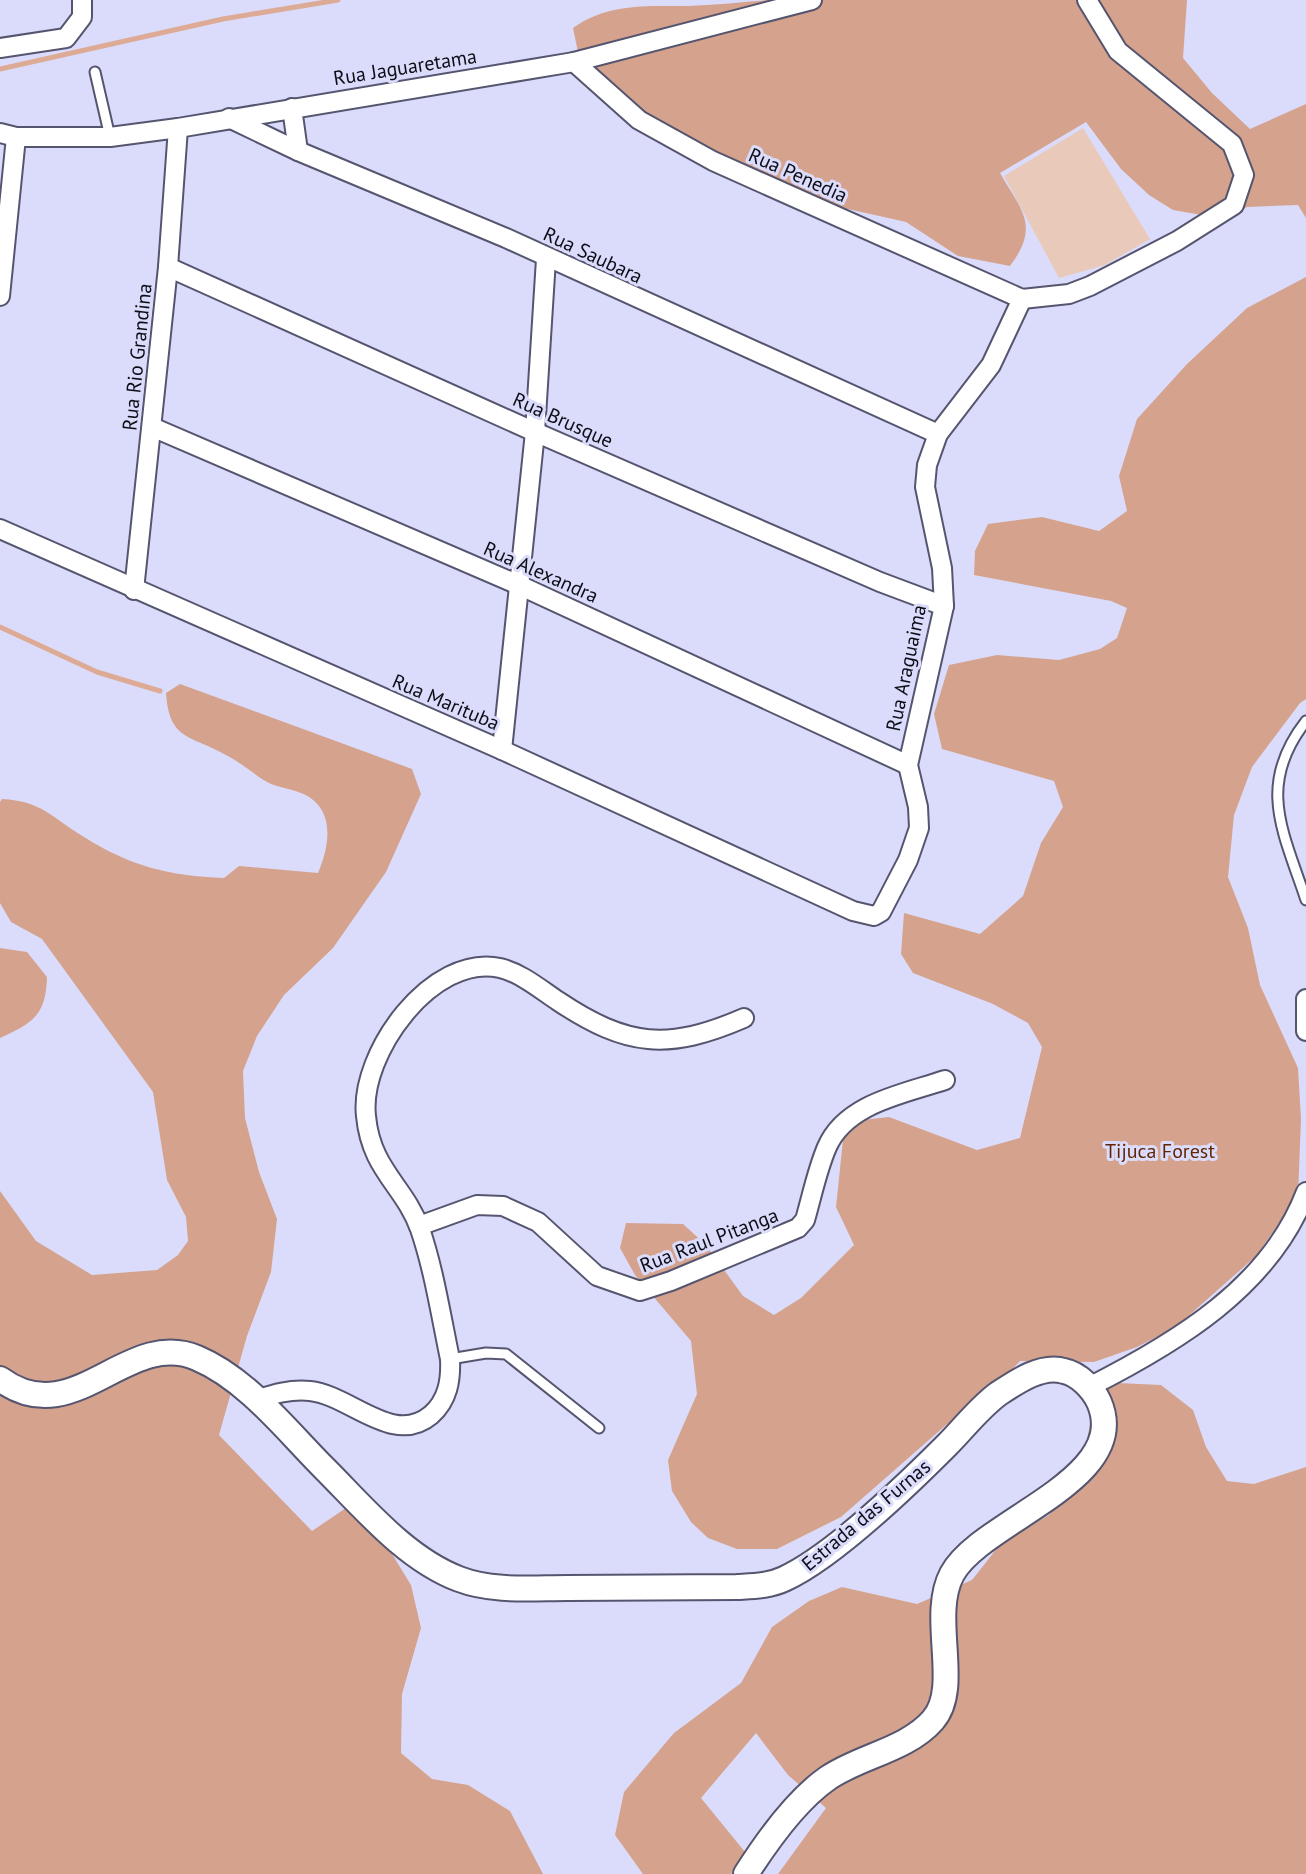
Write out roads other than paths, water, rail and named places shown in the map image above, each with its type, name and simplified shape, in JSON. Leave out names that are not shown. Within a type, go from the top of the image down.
[{"type":"main road","name":"Estrada das Furnas","points":[[0,1379],[30,1396],[57,1397],[147,1357],[184,1353],[218,1368],[255,1400],[382,1526],[417,1556],[459,1579],[505,1588],[762,1586],[807,1567],[914,1477],[996,1396],[1024,1378],[1054,1369],[1068,1371],[1089,1387]]},
{"type":"main road","points":[[746,1874],[811,1792],[829,1777],[922,1731],[936,1717],[945,1693],[942,1622],[944,1597],[953,1572],[970,1554],[1054,1493],[1101,1446],[1102,1414],[1089,1387]]},
{"type":"street","points":[[2,46],[66,38],[82,17],[82,0]]},
{"type":"street","name":"Rua Jaguaretama","points":[[8,135],[110,137],[574,62],[812,0]]},
{"type":"street","points":[[1022,299],[1069,294],[1119,273],[1234,205],[1241,192],[1244,175],[1232,144],[1118,51],[1087,0]]},
{"type":"street","name":"Rua Penedia","points":[[574,62],[639,120],[713,161],[1022,299]]},
{"type":"street","points":[[292,108],[298,151]]},
{"type":"street","name":"Rua Saubara","points":[[229,118],[298,151],[506,238],[546,259],[938,434]]},
{"type":"street","name":"Rua Rio Grandina","points":[[134,590],[168,267],[178,128]]},
{"type":"street","points":[[0,296],[8,135]]},
{"type":"street","points":[[502,750],[535,432],[546,259]]},
{"type":"street","name":"Rua Brusque","points":[[168,267],[535,432],[880,582],[944,606]]},
{"type":"street","name":"Rua Araguaima","points":[[874,916],[881,912],[908,860],[919,828],[918,807],[908,765],[944,606],[942,568],[925,487],[927,465],[938,434],[991,365],[1022,299]]},
{"type":"street","name":"Rua Alexandra","points":[[152,427],[521,586],[908,765]]},
{"type":"street","name":"Rua Marituba","points":[[0,529],[502,750],[853,911],[874,916]]},
{"type":"street","points":[[255,1400],[286,1391],[312,1391],[383,1422],[403,1426],[419,1424],[444,1400],[451,1378],[450,1359],[419,1226],[370,1145],[365,1113],[366,1086],[379,1048],[412,1007],[440,981],[460,971],[498,967],[514,972],[587,1021],[638,1038],[684,1040],[744,1018]]},
{"type":"street","points":[[1306,999],[1306,1031]]},
{"type":"street","name":"Rua Raul Pitanga","points":[[419,1226],[477,1205],[503,1206],[538,1222],[597,1276],[640,1291],[798,1228],[805,1220],[827,1147],[835,1133],[870,1106],[945,1080]]},
{"type":"street","points":[[1089,1387],[1142,1361],[1193,1328],[1231,1295],[1265,1264],[1283,1240],[1306,1192]]},
{"type":"lane","points":[[95,72],[110,137]]},
{"type":"lane","points":[[1306,721],[1281,764],[1275,793],[1281,826],[1306,900]]},
{"type":"lane","points":[[450,1359],[486,1353],[506,1354],[599,1428]]},
{"type":"waterway","points":[[0,69],[223,19],[338,0]]},
{"type":"waterway","points":[[0,627],[97,672],[160,691]]},
{"type":"park label","name":"Tijuca Forest","points":[[1160,1151]]}]
